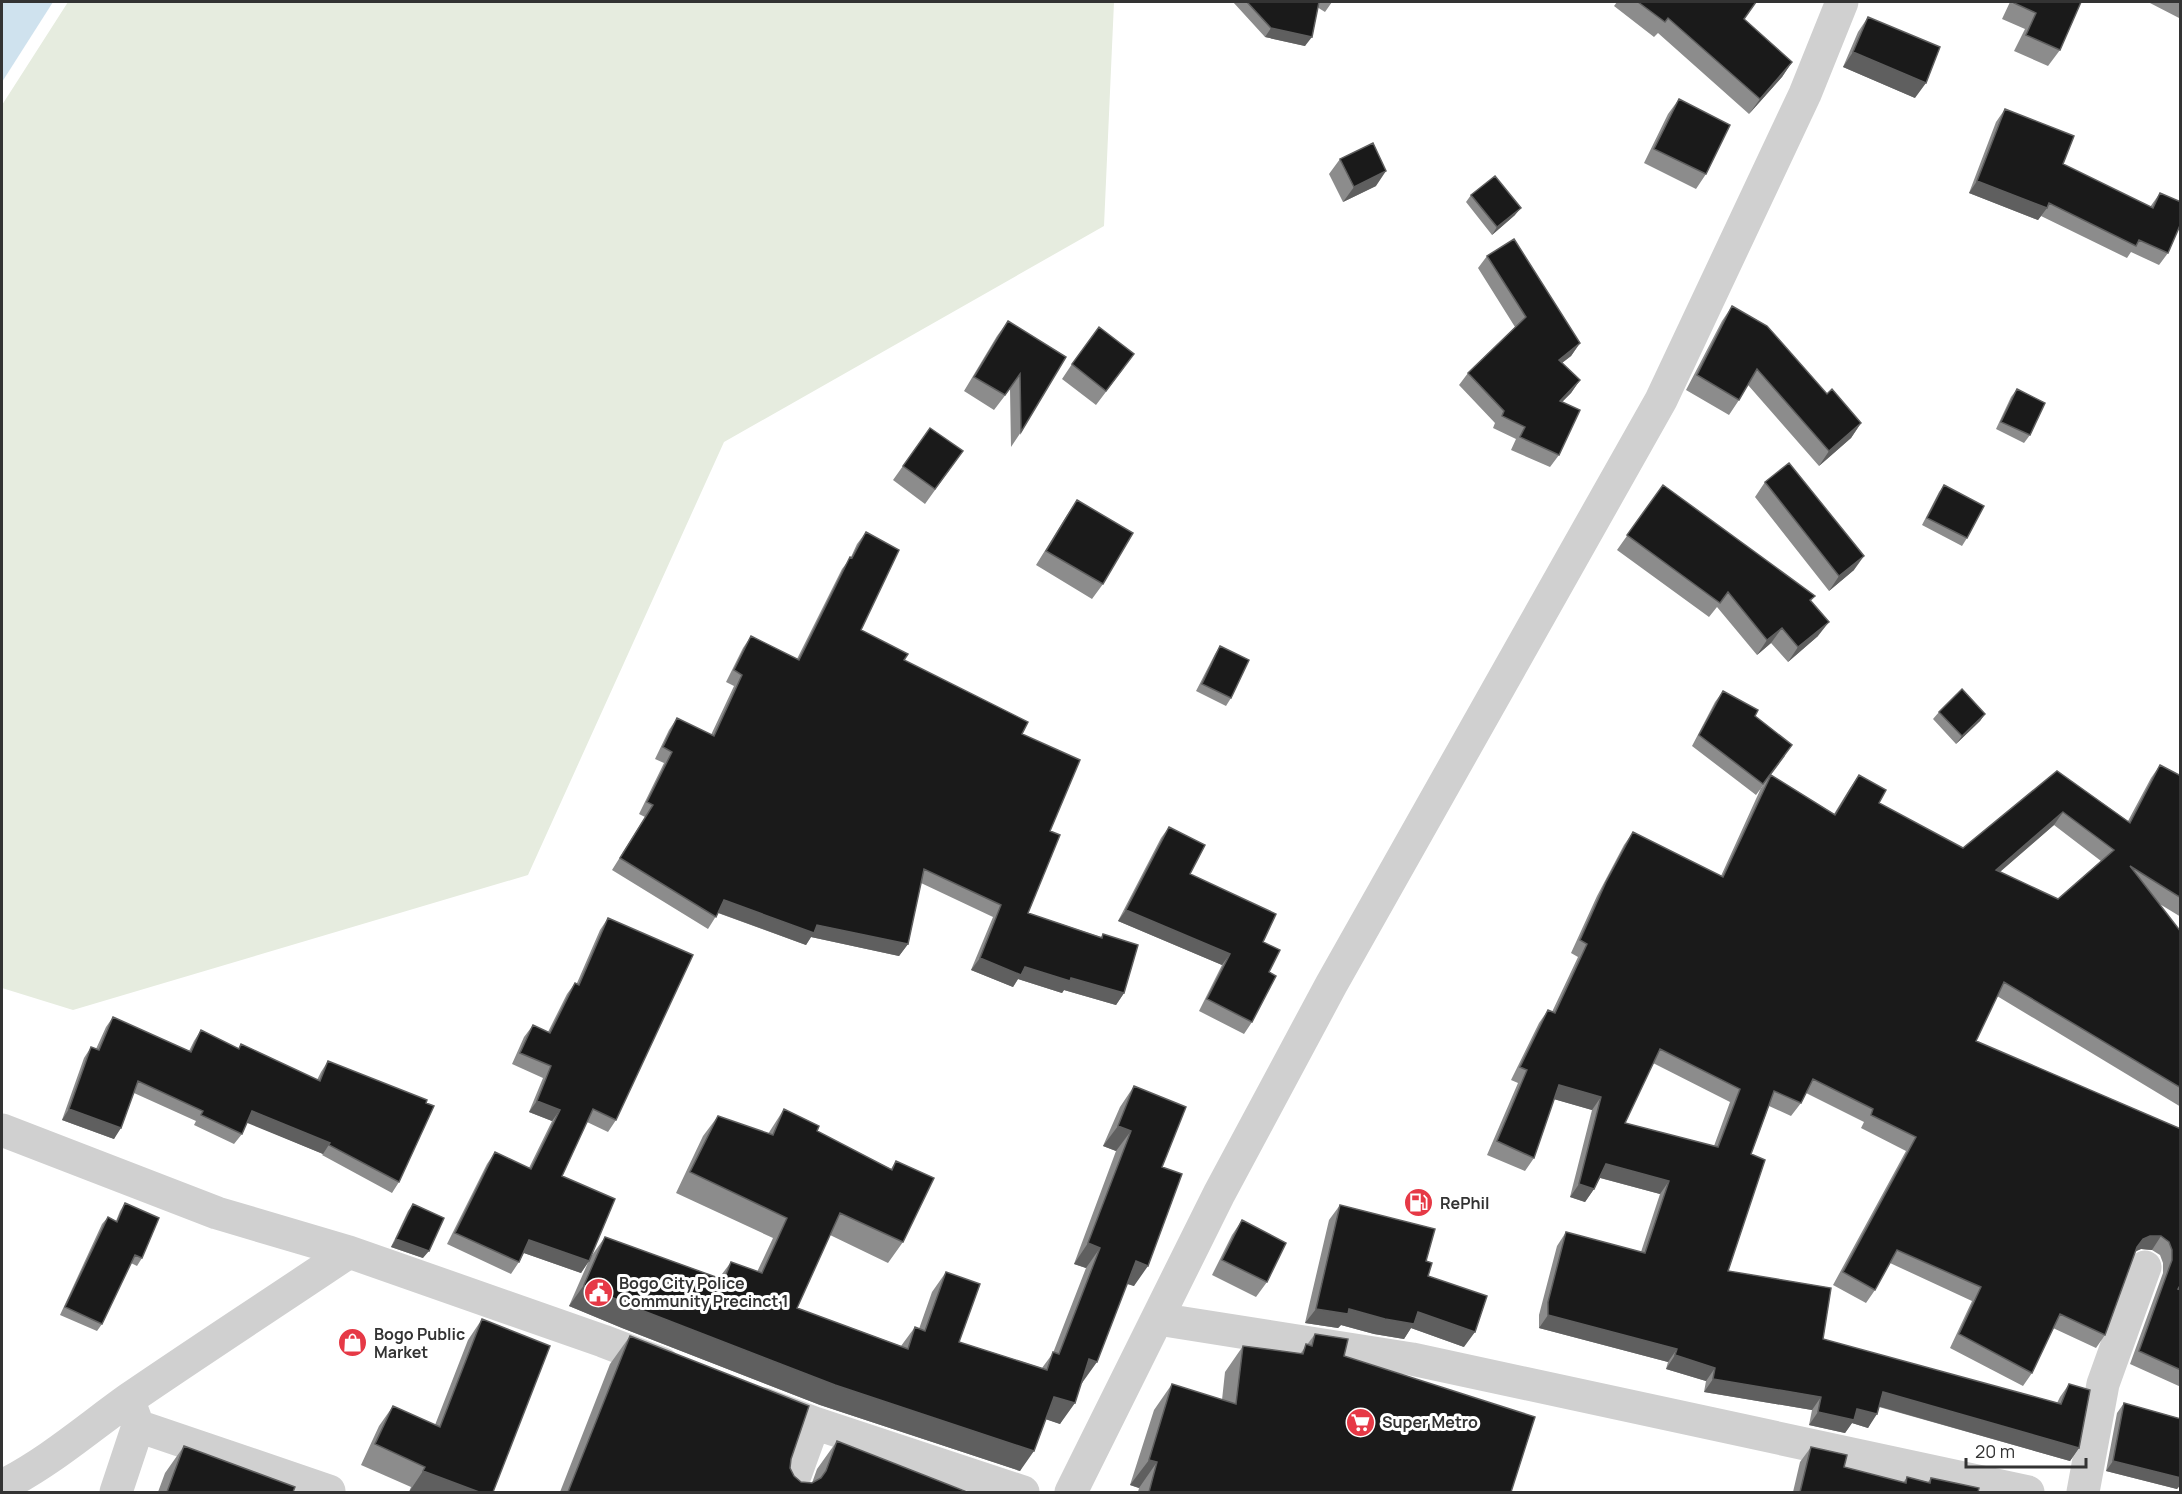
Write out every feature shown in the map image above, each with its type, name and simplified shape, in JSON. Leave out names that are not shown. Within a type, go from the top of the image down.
[{"type":"street","points":[[1071,1492],[1219,1194],[1331,985],[1662,400],[1805,94],[1842,2]]},
{"type":"street","points":[[2,1130],[217,1213],[349,1252],[603,1341],[692,1376]]},
{"type":"street","points":[[2,1486],[21,1477],[74,1442],[133,1413],[349,1252]]},
{"type":"street","points":[[2083,1492],[2103,1384],[2145,1267]]},
{"type":"street","points":[[1158,1319],[1412,1359],[2028,1492]]},
{"type":"street","points":[[736,1393],[814,1423],[1023,1492]]},
{"type":"street","points":[[133,1413],[330,1492]]},
{"type":"street","points":[[116,1492],[133,1413]]},
{"type":"street","points":[[789,1492],[814,1423]]},
{"type":"shaded area","points":[[68,2],[1114,2],[1104,226],[724,442],[528,875],[73,1010],[2,988],[2,105]]},
{"type":"water","points":[[2,2],[53,2],[2,82]]},
{"type":"building","points":[[1247,2],[1319,2],[1312,37],[1271,28]]},
{"type":"building","points":[[1638,2],[1756,2],[1744,19],[1792,62],[1760,99],[1668,18],[1665,22]]},
{"type":"building","points":[[2014,2],[2081,2],[2060,50],[2026,35],[2036,13]]},
{"type":"building","points":[[1868,17],[1940,47],[1926,83],[1853,52]]},
{"type":"building","points":[[1679,99],[1730,125],[1706,174],[1654,149]]},
{"type":"building","points":[[2005,109],[2074,136],[2063,164],[2153,208],[2160,193],[2181,202],[2181,223],[2168,253],[2139,240],[2136,246],[2049,203],[2047,208],[1977,181]]},
{"type":"building","points":[[1373,143],[1386,171],[1354,187],[1340,159]]},
{"type":"building","points":[[1495,176],[1521,208],[1497,227],[1471,195]]},
{"type":"building","points":[[1514,239],[1580,343],[1559,360],[1580,380],[1560,401],[1580,410],[1559,455],[1520,437],[1525,427],[1502,416],[1504,411],[1468,373],[1526,317],[1487,256]]},
{"type":"building","points":[[1732,306],[1767,326],[1827,394],[1832,389],[1861,423],[1829,451],[1757,369],[1739,400],[1697,375]]},
{"type":"building","points":[[1008,321],[1066,357],[1021,432],[1020,374],[1005,395],[974,377]]},
{"type":"building","points":[[1099,327],[1134,354],[1106,391],[1072,364]]},
{"type":"building","points":[[2017,389],[2045,403],[2030,435],[2001,422]]},
{"type":"building","points":[[930,428],[963,451],[935,489],[903,466]]},
{"type":"building","points":[[1789,463],[1864,556],[1839,576],[1765,482]]},
{"type":"building","points":[[1663,485],[1815,596],[1810,600],[1829,622],[1798,647],[1782,628],[1767,640],[1728,592],[1720,603],[1627,535]]},
{"type":"building","points":[[1944,485],[1984,506],[1967,538],[1927,518]]},
{"type":"building","points":[[1077,500],[1133,533],[1103,584],[1046,551]]},
{"type":"building","points":[[866,532],[899,550],[861,630],[908,654],[904,660],[1028,722],[1022,734],[1080,760],[1050,831],[1060,835],[1028,913],[1102,938],[1103,934],[1138,945],[1124,993],[1071,978],[1070,981],[1025,967],[1021,975],[980,958],[1001,905],[924,869],[908,944],[817,925],[814,933],[724,900],[716,917],[620,858],[653,805],[647,802],[672,752],[663,747],[677,718],[714,736],[742,675],[734,670],[751,636],[799,660],[850,557],[852,558]]},
{"type":"building","points":[[1220,646],[1249,660],[1231,698],[1202,684]]},
{"type":"building","points":[[1962,689],[1985,714],[1962,736],[1939,712]]},
{"type":"building","points":[[1723,691],[1758,710],[1755,716],[1792,745],[1763,784],[1699,735]]},
{"type":"building","points":[[2160,765],[2181,776],[2181,898],[2130,866],[2181,932],[2181,1088],[2004,982],[1976,1041],[2181,1129],[2181,1284],[2178,1289],[2181,1290],[2181,1370],[2139,1351],[2172,1260],[2169,1242],[2161,1236],[2150,1236],[2143,1239],[2137,1247],[2105,1335],[2060,1314],[2032,1373],[1959,1334],[1981,1287],[1897,1250],[1875,1290],[1843,1272],[1916,1137],[1871,1115],[1873,1109],[1813,1079],[1801,1103],[1774,1091],[1751,1154],[1765,1160],[1728,1271],[1831,1288],[1823,1339],[2061,1404],[2069,1384],[2090,1390],[2079,1448],[1883,1392],[1877,1414],[1857,1409],[1854,1420],[1818,1412],[1821,1397],[1713,1379],[1715,1368],[1675,1355],[1677,1349],[1548,1315],[1548,1302],[1566,1232],[1645,1253],[1669,1181],[1606,1164],[1594,1189],[1579,1184],[1601,1097],[1559,1085],[1534,1158],[1497,1141],[1527,1070],[1520,1067],[1548,1010],[1555,1013],[1587,944],[1580,940],[1606,882],[1633,832],[1723,877],[1771,775],[1835,815],[1859,775],[1886,790],[1879,803],[1963,848],[2057,771],[2130,823]],"holes":[[[2063,812],[2114,850],[2058,899],[1996,870]],[[1660,1049],[1740,1089],[1718,1147],[1625,1123]]]},
{"type":"building","points":[[1169,827],[1205,845],[1190,874],[1276,914],[1263,942],[1280,950],[1269,972],[1276,976],[1252,1022],[1207,999],[1230,954],[1126,910]]},
{"type":"building","points":[[608,918],[693,955],[616,1120],[593,1109],[562,1176],[615,1199],[589,1261],[529,1240],[519,1262],[455,1233],[495,1152],[531,1169],[560,1110],[537,1101],[551,1066],[520,1053],[533,1025],[550,1033],[575,983],[579,985]]},
{"type":"building","points":[[113,1017],[191,1052],[201,1030],[239,1049],[241,1044],[320,1081],[328,1061],[427,1100],[426,1103],[434,1106],[399,1182],[329,1145],[330,1143],[252,1111],[242,1134],[201,1115],[203,1111],[138,1081],[121,1128],[69,1109],[91,1047],[99,1050]]},
{"type":"building","points":[[1134,1086],[1186,1107],[1162,1167],[1182,1174],[1148,1266],[1136,1261],[1097,1362],[1089,1359],[1075,1403],[1054,1397],[1034,1451],[835,1385],[636,1308],[584,1285],[605,1237],[724,1280],[731,1262],[762,1273],[787,1218],[690,1172],[718,1116],[773,1135],[784,1109],[819,1126],[817,1131],[892,1170],[896,1161],[934,1178],[903,1242],[840,1213],[797,1308],[908,1349],[915,1327],[925,1331],[946,1272],[980,1284],[959,1342],[1047,1370],[1053,1352],[1059,1354],[1100,1248],[1088,1243],[1131,1131],[1118,1126]]},
{"type":"building","points":[[125,1203],[159,1218],[142,1258],[135,1255],[102,1324],[65,1307],[108,1217],[117,1222]]},
{"type":"building","points":[[413,1204],[444,1218],[429,1251],[396,1239]]},
{"type":"building","points":[[1340,1205],[1435,1229],[1426,1261],[1432,1263],[1428,1276],[1487,1296],[1475,1332],[1418,1312],[1414,1324],[1349,1309],[1348,1314],[1316,1309]]},
{"type":"building","points":[[1242,1220],[1286,1243],[1267,1282],[1222,1260]]},
{"type":"building","points":[[482,1319],[550,1346],[493,1492],[479,1492],[423,1471],[425,1467],[375,1444],[393,1406],[440,1427]]},
{"type":"building","points":[[1315,1334],[1348,1339],[1344,1356],[1535,1417],[1511,1492],[1149,1492],[1157,1462],[1149,1460],[1172,1384],[1236,1404],[1243,1346],[1303,1354],[1306,1344],[1312,1346]]},
{"type":"building","points":[[630,1336],[809,1406],[790,1468],[801,1482],[812,1483],[821,1478],[826,1471],[837,1441],[967,1492],[568,1492]]},
{"type":"building","points":[[2124,1403],[2181,1419],[2181,1478],[2113,1461]]},
{"type":"building","points":[[184,1446],[295,1487],[293,1492],[167,1492]]},
{"type":"building","points":[[1811,1447],[1847,1455],[1844,1467],[1906,1483],[1907,1477],[1930,1483],[1931,1478],[1979,1488],[1978,1492],[1800,1492]]},
{"type":"place","name":"RePhil","points":[[1419,1203]]},
{"type":"place","name":"Bogo City Police Community Precinct 1","points":[[598,1292]]},
{"type":"place","name":"Bogo Public Market","points":[[353,1343]]},
{"type":"place","name":"Super Metro","points":[[1361,1422]]}]
